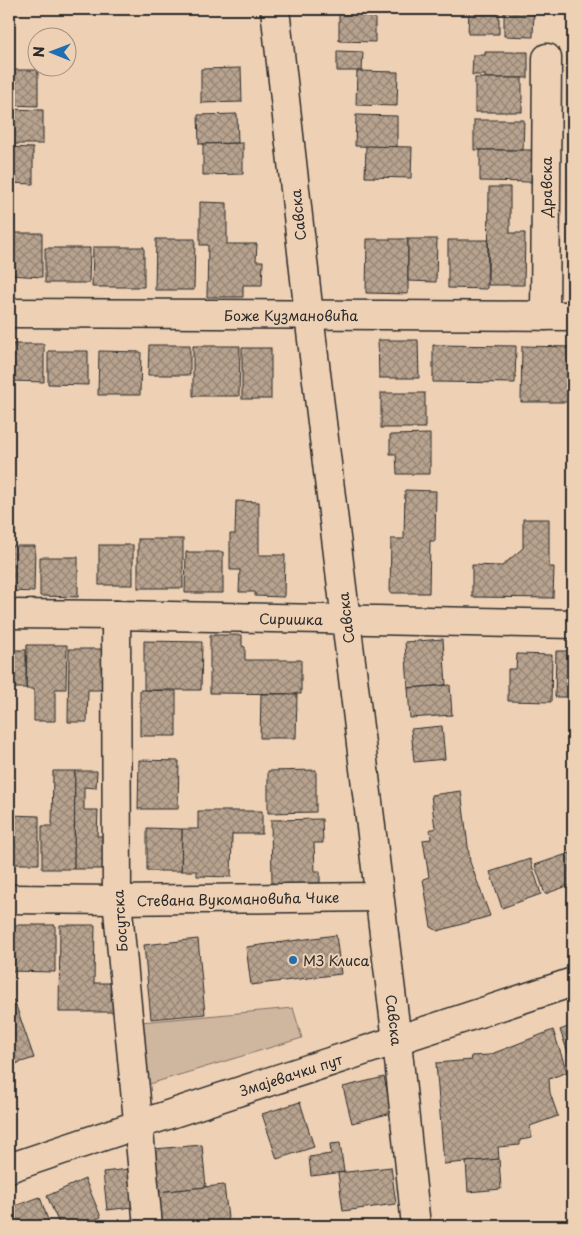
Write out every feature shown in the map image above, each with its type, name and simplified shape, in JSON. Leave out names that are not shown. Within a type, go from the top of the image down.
[{"type":"street","name":"Савска","points":[[276,9],[309,315],[396,1041],[416,1226]]},
{"type":"street","name":"Дравска","points":[[545,316],[546,58]]},
{"type":"street","name":"Боже Кузмановића","points":[[9,313],[573,316]]},
{"type":"street","name":"Сиришка","points":[[9,614],[573,624]]},
{"type":"street","name":"Босутска","points":[[116,615],[118,900],[137,1124],[148,1226]]},
{"type":"street","name":"Стевана Вукомановића Чике","points":[[9,899],[118,900],[378,897]]},
{"type":"street","name":"Змајевачки пут","points":[[9,1168],[137,1124],[573,982]]},
{"type":"shaded area","points":[[293,1008],[302,1038],[146,1085],[141,1022]]},
{"type":"building","points":[[469,9],[499,9],[499,34],[468,34]]},
{"type":"building","points":[[504,9],[534,9],[533,37],[504,36]]},
{"type":"building","points":[[339,13],[375,14],[375,42],[339,41]]},
{"type":"building","points":[[337,51],[363,52],[362,71],[337,71]]},
{"type":"building","points":[[485,52],[528,52],[528,78],[485,78],[485,75],[472,75],[473,55],[485,55]]},
{"type":"building","points":[[241,68],[242,102],[201,103],[201,69]]},
{"type":"building","points":[[9,70],[28,70],[28,78],[38,78],[38,106],[9,105]]},
{"type":"building","points":[[357,71],[398,72],[397,106],[356,105]]},
{"type":"building","points":[[475,78],[522,78],[522,112],[475,112]]},
{"type":"building","points":[[9,109],[43,110],[43,144],[9,144]]},
{"type":"building","points":[[237,114],[238,143],[199,144],[198,115]]},
{"type":"building","points":[[356,115],[397,116],[397,147],[355,146]]},
{"type":"building","points":[[474,120],[524,120],[523,150],[474,150]]},
{"type":"building","points":[[243,143],[243,174],[203,175],[203,144]]},
{"type":"building","points":[[366,146],[412,147],[411,178],[365,177]]},
{"type":"building","points":[[9,147],[33,148],[33,184],[9,183]]},
{"type":"building","points":[[480,150],[532,150],[532,182],[480,181]]},
{"type":"building","points":[[489,187],[510,187],[510,233],[525,233],[524,285],[488,285]]},
{"type":"building","points":[[200,202],[227,203],[227,244],[257,244],[256,261],[263,261],[262,285],[243,285],[243,297],[207,297],[208,245],[200,245]]},
{"type":"building","points":[[9,233],[42,233],[42,277],[9,275]]},
{"type":"building","points":[[156,239],[195,239],[194,290],[155,290]]},
{"type":"building","points":[[367,239],[408,239],[408,294],[366,293]]},
{"type":"building","points":[[408,239],[437,239],[436,282],[408,281]]},
{"type":"building","points":[[448,240],[488,240],[487,289],[448,288]]},
{"type":"building","points":[[571,241],[573,241],[573,286],[571,286]]},
{"type":"building","points":[[93,247],[144,247],[144,287],[92,287]]},
{"type":"building","points":[[45,248],[90,248],[89,283],[45,283]]},
{"type":"building","points":[[378,340],[418,340],[419,378],[379,378]]},
{"type":"building","points":[[9,344],[12,344],[12,381],[9,381]]},
{"type":"building","points":[[12,344],[44,344],[44,382],[12,381]]},
{"type":"building","points":[[149,345],[190,345],[190,375],[148,375]]},
{"type":"building","points":[[433,345],[516,346],[515,383],[433,382]]},
{"type":"building","points":[[193,346],[240,346],[239,396],[193,396]]},
{"type":"building","points":[[522,346],[571,347],[570,402],[521,402]]},
{"type":"building","points":[[242,348],[271,348],[271,399],[242,399]]},
{"type":"building","points":[[48,351],[88,351],[88,385],[48,384]]},
{"type":"building","points":[[99,351],[141,352],[140,395],[98,395]]},
{"type":"building","points":[[381,393],[425,393],[425,428],[381,428]]},
{"type":"building","points":[[430,434],[430,474],[397,474],[396,454],[390,454],[390,435]]},
{"type":"building","points":[[405,490],[436,491],[435,541],[430,541],[429,593],[390,593],[391,539],[404,539]]},
{"type":"building","points":[[236,501],[259,502],[259,555],[285,555],[284,597],[255,596],[255,592],[239,592],[240,570],[230,570],[230,534],[235,534]]},
{"type":"building","points":[[523,519],[549,519],[549,567],[554,567],[553,598],[472,597],[472,565],[502,566],[523,548]]},
{"type":"building","points":[[138,539],[183,539],[183,588],[138,588]]},
{"type":"building","points":[[99,545],[133,545],[133,585],[99,585]]},
{"type":"building","points":[[9,546],[35,546],[34,592],[9,591]]},
{"type":"building","points":[[186,552],[223,552],[223,593],[185,593]]},
{"type":"building","points":[[40,557],[78,557],[78,597],[40,596]]},
{"type":"building","points":[[210,635],[242,635],[242,646],[245,647],[245,660],[301,660],[301,694],[210,693]]},
{"type":"building","points":[[443,639],[446,685],[408,688],[405,642]]},
{"type":"building","points":[[144,641],[202,642],[201,690],[144,690]]},
{"type":"building","points":[[27,645],[67,645],[66,689],[55,689],[55,721],[34,721],[34,689],[26,689]]},
{"type":"building","points":[[69,649],[109,649],[108,690],[88,690],[87,722],[68,722]]},
{"type":"building","points":[[9,650],[26,650],[26,688],[9,688]]},
{"type":"building","points":[[556,651],[573,651],[573,697],[555,697]]},
{"type":"building","points":[[517,654],[552,655],[551,702],[508,701],[508,669],[516,669]]},
{"type":"building","points":[[450,685],[452,715],[410,718],[408,688]]},
{"type":"building","points":[[140,690],[176,691],[176,736],[140,736]]},
{"type":"building","points":[[261,694],[297,694],[296,738],[260,738]]},
{"type":"building","points":[[442,726],[445,759],[414,762],[411,729]]},
{"type":"building","points":[[139,760],[179,761],[178,809],[138,809]]},
{"type":"building","points":[[316,770],[316,812],[268,813],[268,771]]},
{"type":"building","points":[[53,771],[75,771],[74,869],[42,869],[42,826],[52,826]]},
{"type":"building","points":[[75,771],[97,771],[96,788],[84,787],[84,810],[98,810],[97,836],[109,836],[109,869],[74,869]]},
{"type":"building","points":[[461,791],[470,862],[490,916],[438,931],[431,927],[423,879],[429,877],[423,840],[431,839],[430,829],[435,829],[431,795]]},
{"type":"building","points":[[198,811],[262,811],[262,834],[232,834],[231,877],[197,876],[197,871],[181,871],[182,829],[198,829]]},
{"type":"building","points":[[9,815],[39,816],[39,864],[9,864]]},
{"type":"building","points":[[322,819],[323,843],[314,843],[315,871],[320,871],[320,883],[272,884],[271,820]]},
{"type":"building","points":[[147,828],[182,829],[181,871],[147,871]]},
{"type":"building","points":[[570,853],[573,863],[573,884],[545,894],[535,865]]},
{"type":"building","points":[[530,859],[541,894],[502,908],[490,872]]},
{"type":"building","points":[[10,925],[55,925],[55,972],[10,971]]},
{"type":"building","points":[[60,925],[95,925],[94,983],[114,983],[113,1012],[59,1012]]},
{"type":"building","name":"МЗ Клиса","points":[[336,935],[341,974],[251,985],[246,947]]},
{"type":"building","points":[[198,939],[205,1014],[151,1019],[144,945]]},
{"type":"building","points":[[14,1000],[34,1058],[9,1066],[9,1002]]},
{"type":"building","points":[[573,1025],[573,1067],[560,1030]]},
{"type":"building","points":[[553,1030],[567,1072],[549,1079],[550,1093],[558,1116],[530,1126],[532,1138],[520,1140],[520,1145],[498,1147],[499,1159],[444,1164],[436,1063],[472,1060],[471,1056],[489,1055]]},
{"type":"building","points":[[384,1077],[392,1113],[352,1123],[343,1087]]},
{"type":"building","points":[[300,1102],[314,1147],[277,1159],[262,1114]]},
{"type":"building","points":[[340,1143],[344,1172],[311,1176],[309,1157],[331,1154],[330,1144]]},
{"type":"building","points":[[202,1145],[206,1187],[158,1192],[154,1149]]},
{"type":"building","points":[[499,1159],[501,1189],[468,1192],[466,1162]]},
{"type":"building","points":[[391,1167],[396,1204],[343,1211],[338,1173]]},
{"type":"building","points":[[137,1168],[141,1206],[107,1210],[103,1172]]},
{"type":"building","points":[[85,1179],[101,1217],[86,1223],[87,1226],[60,1226],[47,1196]]},
{"type":"building","points":[[224,1185],[229,1226],[162,1226],[158,1192]]},
{"type":"building","points":[[40,1197],[50,1226],[9,1226],[9,1208]]},
{"type":"building","points":[[501,1222],[502,1226],[470,1225]]},
{"type":"place","name":"МЗ Клиса","points":[[293,960]]}]
